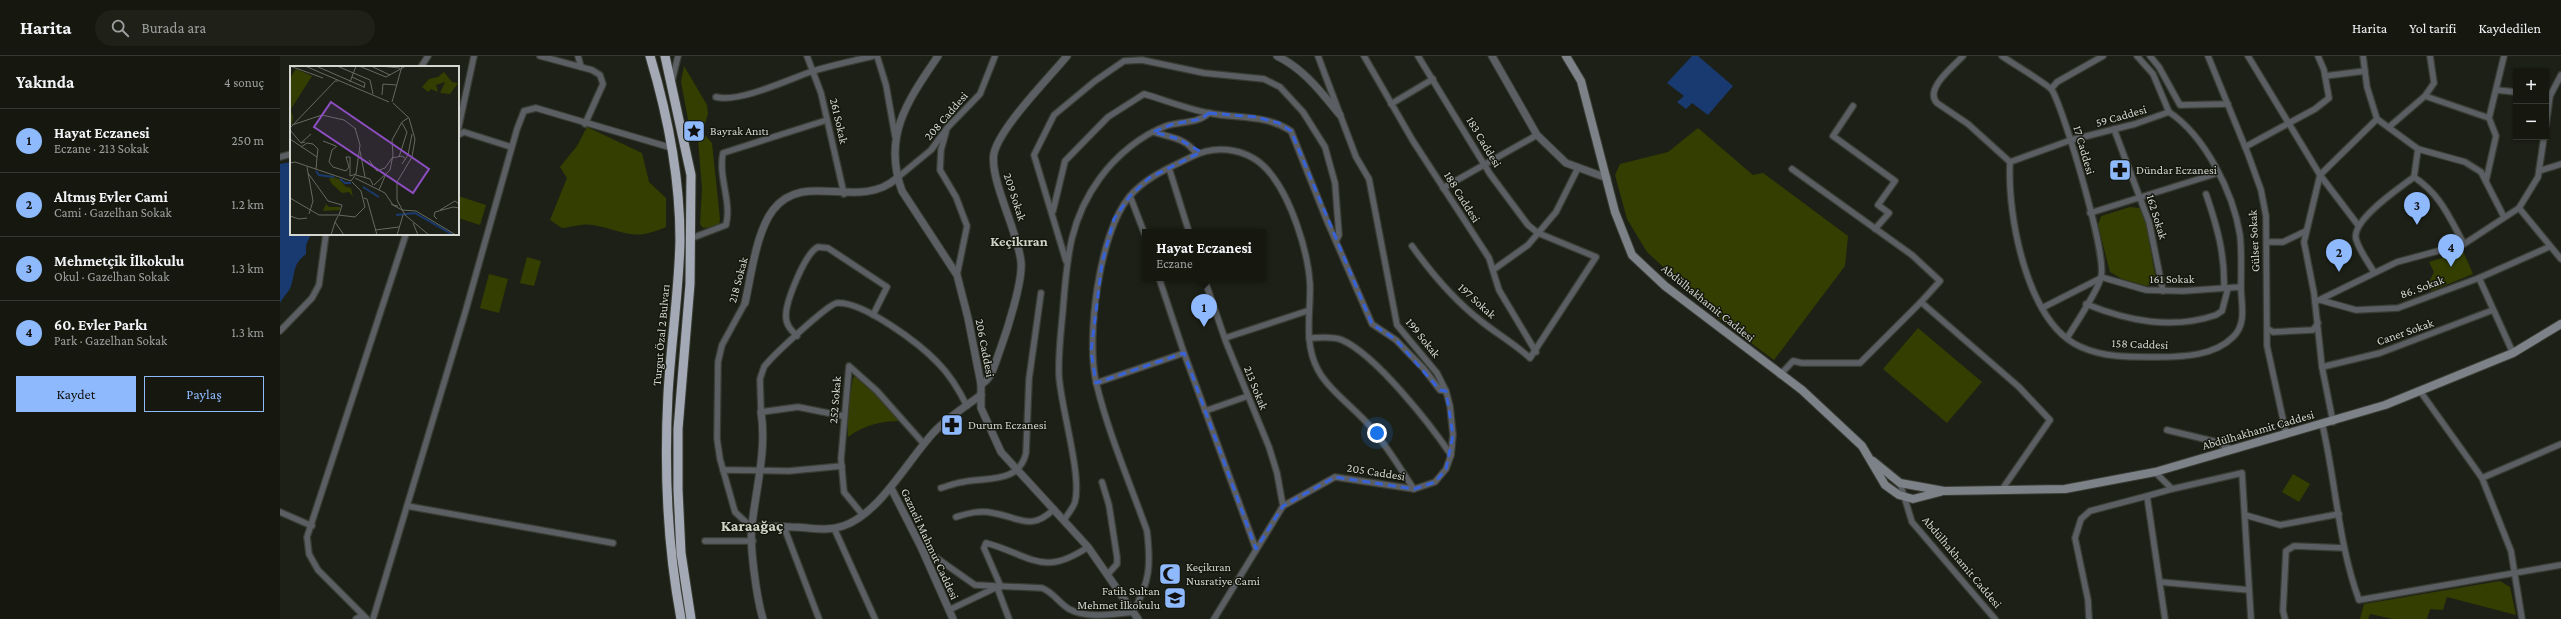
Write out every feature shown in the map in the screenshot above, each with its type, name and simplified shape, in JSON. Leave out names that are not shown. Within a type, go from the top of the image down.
[{"type":"highway","name":"Turgut Özal 2 Bulvarı","points":[[650,56],[660,91],[672,148],[680,239],[668,392],[666,466],[669,540],[681,619]]},
{"type":"highway","name":"Turgut Özal 2 Bulvarı","points":[[665,56],[691,175],[692,238],[678,429],[678,490],[681,553],[691,619]]},
{"type":"main road","name":"Abdülhakhamit Caddesi","points":[[1566,56],[1581,81],[1615,212],[1632,254],[1665,286],[1780,375],[1802,390],[1851,436],[1872,461],[1892,479],[1900,484],[1944,491],[2065,489],[2155,472],[2286,433],[2322,423],[2333,422],[2420,391],[2513,353],[2561,324]]},
{"type":"main road","name":"Abdülhakhamit Caddesi","points":[[1872,461],[1885,485],[1904,497],[1913,499],[1944,491]]},
{"type":"street","points":[[422,66],[428,56]]},
{"type":"street","points":[[459,125],[474,56]]},
{"type":"street","points":[[540,56],[581,67],[600,75],[603,84],[585,124]]},
{"type":"street","points":[[554,56],[559,61]]},
{"type":"street","points":[[578,56],[581,67]]},
{"type":"street","points":[[671,86],[678,56]]},
{"type":"street","name":"261 Sokak","points":[[807,56],[813,71],[827,120],[844,194]]},
{"type":"street","points":[[716,97],[723,99],[757,92],[813,71],[873,56]]},
{"type":"street","points":[[878,56],[886,85],[894,136]]},
{"type":"street","name":"206 Caddesi","points":[[938,56],[902,115],[894,136],[897,178],[902,191],[957,276],[968,318],[981,384],[981,408],[1001,452],[1088,547],[1138,619]]},
{"type":"street","name":"208 Caddesi","points":[[897,178],[931,150],[948,127],[980,94],[995,56]]},
{"type":"street","name":"209 Sokak","points":[[981,384],[992,372],[1002,342],[1012,310],[1021,263],[1013,225],[995,172],[995,151],[1012,122],[1067,56]]},
{"type":"street","points":[[1277,56],[1295,66],[1308,77],[1340,115]]},
{"type":"street","name":"199 Sokak","points":[[1318,56],[1356,157],[1369,179],[1397,325],[1437,373],[1446,391],[1450,406],[1453,435],[1451,455],[1446,469],[1435,482],[1414,489]]},
{"type":"street","name":"188 Caddesi","points":[[1364,56],[1391,104],[1443,188],[1489,258],[1499,290],[1536,352]]},
{"type":"street","name":"183 Caddesi","points":[[1418,56],[1484,164],[1528,226],[1538,233]]},
{"type":"street","points":[[1492,56],[1536,135],[1566,163],[1607,178]]},
{"type":"street","points":[[1963,56],[1932,92],[1937,103],[1968,124],[2010,162]]},
{"type":"street","points":[[2002,56],[2051,89],[2057,82],[2103,56]]},
{"type":"street","points":[[2137,56],[2154,74],[2169,112]]},
{"type":"street","points":[[2150,56],[2159,68],[2180,105],[2228,104]]},
{"type":"street","name":"Gülser Sokak","points":[[2208,56],[2261,190],[2266,216],[2268,242],[2266,323],[2268,329],[2267,346],[2286,433]]},
{"type":"street","points":[[2248,56],[2320,175],[2358,225]]},
{"type":"street","points":[[2245,147],[2288,124],[2329,98],[2325,76],[2318,56]]},
{"type":"street","points":[[2363,56],[2367,87],[2377,119],[2418,149],[2465,162],[2481,172],[2504,217]]},
{"type":"street","points":[[2389,127],[2425,96],[2434,83],[2430,56]]},
{"type":"street","points":[[2486,181],[2496,136],[2489,118],[2504,56]]},
{"type":"street","points":[[1066,261],[1053,211],[1034,154],[1054,116],[1095,81],[1124,61],[1142,60],[1204,73],[1264,79],[1280,87],[1303,112],[1325,147],[1335,183],[1339,235],[1336,241]]},
{"type":"street","points":[[2325,76],[2365,71]]},
{"type":"street","points":[[2549,94],[2561,75]]},
{"type":"street","points":[[1391,104],[1432,79]]},
{"type":"street","name":"17 Caddesi","points":[[2051,89],[2071,140],[2102,263],[2101,277]]},
{"type":"street","points":[[2496,90],[2513,92]]},
{"type":"street","points":[[1053,211],[1064,161],[1108,117],[1144,94],[1209,113],[1256,117],[1279,123],[1292,131],[1336,241],[1372,324],[1396,340],[1424,369],[1440,390],[1446,391]]},
{"type":"street","points":[[2425,96],[2489,118]]},
{"type":"street","points":[[1853,106],[1833,136],[1895,181],[1878,205],[1889,213],[1875,229]]},
{"type":"street","points":[[373,619],[465,313],[512,146],[524,111],[536,108],[585,124],[672,148]]},
{"type":"street","name":"59 Caddesi","points":[[2010,162],[2071,140],[2114,129],[2169,112]]},
{"type":"street","name":"158 Caddesi","points":[[2010,162],[2009,180],[2015,224],[2026,272],[2042,308],[2059,332],[2080,347],[2097,353],[2119,357],[2168,357],[2201,353],[2222,347],[2234,336],[2242,324],[2240,234],[2228,195],[2218,173],[2191,129],[2169,112]]},
{"type":"street","points":[[1064,520],[1075,502],[1076,489],[1059,376],[1066,261],[1073,233],[1086,201],[1100,178],[1121,155],[1153,132],[1173,124],[1201,119],[1209,113]]},
{"type":"street","points":[[2333,422],[2322,367],[2318,323],[2318,301],[2304,242],[2320,175],[2377,119]]},
{"type":"street","points":[[692,238],[726,225],[726,203],[720,164],[722,154],[827,120]]},
{"type":"street","points":[[948,127],[941,150],[940,170],[956,197],[967,226],[957,276]]},
{"type":"street","name":"162 Sokak","points":[[2114,129],[2150,222],[2163,291]]},
{"type":"street","points":[[459,134],[464,132],[512,146]]},
{"type":"street","points":[[1153,132],[1179,139],[1192,146],[1196,154]]},
{"type":"street","points":[[1443,188],[1536,135]]},
{"type":"street","points":[[2318,301],[2374,272],[2397,262],[2464,244],[2519,208],[2538,177],[2544,140]]},
{"type":"street","points":[[921,547],[954,572],[975,585],[1030,587],[1047,590],[1067,608],[1081,616],[1133,612],[1145,590],[1150,557],[1147,532],[1096,383],[1091,351],[1102,263],[1114,219],[1130,196],[1150,178],[1196,154],[1225,149],[1246,154],[1270,172],[1293,218],[1305,256],[1310,284],[1307,311],[1308,338],[1318,370],[1369,425],[1414,489]]},
{"type":"street","points":[[2374,272],[2356,238],[2358,225],[2376,207],[2414,177],[2418,149]]},
{"type":"street","points":[[280,157],[290,154]]},
{"type":"street","points":[[2539,171],[2561,164]]},
{"type":"street","points":[[1169,168],[1188,229]]},
{"type":"street","points":[[1493,270],[1528,245],[1556,212],[1578,168]]},
{"type":"street","points":[[1780,375],[1793,361],[1802,363],[1860,363],[1940,281],[1912,256],[1792,169]]},
{"type":"street","points":[[2090,213],[2218,173]]},
{"type":"street","points":[[2414,177],[2430,188],[2441,202],[2464,244]]},
{"type":"street","name":"218 Sokak","points":[[751,527],[735,512],[723,470],[717,439],[718,362],[722,345],[745,303],[758,248],[772,210],[780,202],[796,194],[811,190],[829,190],[844,194],[867,192],[888,185],[897,178]]},
{"type":"street","points":[[2086,304],[2109,314],[2163,325],[2216,315],[2222,311],[2226,288],[2225,266],[2219,232],[2206,194]]},
{"type":"street","points":[[1130,196],[1143,229]]},
{"type":"street","points":[[2519,208],[2549,247],[2561,259]]},
{"type":"street","points":[[2268,242],[2283,242],[2306,231]]},
{"type":"street","points":[[1536,352],[1596,257],[1538,233]]},
{"type":"street","points":[[280,331],[312,298],[319,285],[326,235]]},
{"type":"street","points":[[365,617],[318,570],[309,554],[307,537],[312,526],[406,235]]},
{"type":"street","name":"197 Sokak","points":[[1412,246],[1431,272],[1481,321],[1515,344],[1530,358],[1536,352]]},
{"type":"street","points":[[797,336],[786,322],[787,308],[810,254],[818,247],[828,248],[887,287],[873,315]]},
{"type":"street","name":"86. Sokak","points":[[2318,301],[2356,310],[2398,308],[2479,278],[2549,247]]},
{"type":"street","points":[[2042,308],[2101,277]]},
{"type":"street","points":[[2067,338],[2101,277]]},
{"type":"street","name":"161 Sokak","points":[[2101,277],[2146,290],[2163,291],[2241,287]]},
{"type":"street","points":[[2479,278],[2513,353]]},
{"type":"street","points":[[1160,281],[1184,353],[1256,549]]},
{"type":"street","name":"213 Sokak","points":[[1205,281],[1225,338],[1278,473],[1283,506]]},
{"type":"street","points":[[941,488],[963,481],[1004,478],[1016,469],[1026,453],[1029,379],[1041,293]]},
{"type":"street","points":[[1921,302],[2019,387],[2050,420],[2001,491]]},
{"type":"street","points":[[763,619],[759,606],[751,527],[760,469],[763,431],[761,412],[761,373],[768,361],[822,312],[836,303],[851,304],[873,315],[939,363],[954,383],[967,406]]},
{"type":"street","name":"Caner Sokak","points":[[2322,367],[2380,353],[2493,310]]},
{"type":"street","points":[[1225,338],[1307,311]]},
{"type":"street","points":[[2268,329],[2273,332],[2313,330],[2318,323]]},
{"type":"street","points":[[1308,338],[1341,339],[1361,352],[1414,407],[1451,455]]},
{"type":"street","points":[[1096,383],[1184,353]]},
{"type":"street","name":"252 Sokak","points":[[862,514],[844,492],[842,466],[843,416],[849,366],[877,391],[924,444]]},
{"type":"street","points":[[2420,391],[2482,478],[2511,551],[2522,619]]},
{"type":"street","name":"Gazneli Mahmut Caddesi","points":[[953,619],[921,547],[891,488],[936,430],[981,395]]},
{"type":"street","points":[[1205,411],[1248,396]]},
{"type":"street","points":[[761,412],[798,408],[843,416]]},
{"type":"street","points":[[2322,423],[2332,465],[2344,548],[2359,600],[2514,571],[2561,564]]},
{"type":"street","points":[[2167,430],[2217,442],[2233,450]]},
{"type":"street","points":[[2482,478],[2561,444]]},
{"type":"street","points":[[723,470],[760,469],[789,471],[842,466]]},
{"type":"street","points":[[2155,472],[2172,490]]},
{"type":"street","points":[[2089,619],[2088,600],[2075,538],[2081,519],[2090,511],[2242,473],[2251,619]]},
{"type":"street","name":"205 Caddesi","points":[[1214,619],[1283,506],[1334,477],[1414,489]]},
{"type":"street","points":[[1885,485],[1892,479]]},
{"type":"street","points":[[1102,482],[1109,504],[1117,556],[1117,564],[1108,574]]},
{"type":"street","name":"Abdülhakhamit Caddesi","points":[[1900,484],[1912,522],[1995,619]]},
{"type":"street","points":[[751,527],[784,527],[826,530],[844,526],[862,514],[891,488]]},
{"type":"street","points":[[2147,496],[2165,619]]},
{"type":"street","points":[[407,506],[613,543]]},
{"type":"street","points":[[956,517],[980,512],[1035,522],[1046,517],[1054,509]]},
{"type":"street","points":[[280,512],[312,526]]},
{"type":"street","points":[[2245,514],[2280,525],[2339,514]]},
{"type":"street","points":[[784,527],[819,619]]},
{"type":"street","points":[[834,528],[873,618]]},
{"type":"street","points":[[705,541],[753,541]]},
{"type":"street","points":[[1010,619],[984,548],[986,543],[1045,563],[1070,559],[1088,547]]},
{"type":"street","points":[[2285,619],[2283,610],[2286,551],[2294,546],[2344,548]]},
{"type":"street","points":[[2160,582],[2249,590]]},
{"type":"street","points":[[949,610],[999,587]]},
{"type":"street","points":[[356,619],[365,617]]},
{"type":"highlighted area","points":[[1209,113],[1256,117],[1279,123],[1291,131],[1372,324],[1396,340],[1440,390],[1446,391],[1453,435],[1446,469],[1435,482],[1414,489],[1335,477],[1283,506],[1256,549],[1184,353],[1096,383],[1091,351],[1102,263],[1114,219],[1130,196],[1149,178],[1201,152],[1179,139],[1153,132],[1173,124],[1201,119]]},
{"type":"green space","points":[[684,66],[707,105],[708,114],[702,132],[712,143],[720,219],[719,226],[703,228],[700,224],[702,189],[698,139],[691,135],[681,82]]},
{"type":"green space","points":[[587,127],[642,153],[649,182],[666,198],[666,227],[637,235],[589,225],[562,228],[550,220],[567,178],[560,167],[577,146]]},
{"type":"green space","points":[[1698,128],[1753,175],[1763,173],[1848,236],[1845,266],[1774,360],[1724,323],[1647,252],[1627,219],[1615,175],[1620,164],[1668,152]]},
{"type":"green space","points":[[459,196],[486,205],[480,225],[459,218]]},
{"type":"green space","points":[[2130,207],[2140,208],[2146,223],[2156,281],[2147,286],[2122,279],[2110,272],[2098,225],[2101,216]]},
{"type":"green space","points":[[2463,251],[2473,274],[2431,291],[2429,282],[2434,272],[2429,262]]},
{"type":"green space","points":[[527,257],[541,261],[534,286],[520,283]]},
{"type":"green space","points":[[489,274],[508,279],[499,313],[480,308]]},
{"type":"green space","points":[[1918,328],[1982,382],[1947,423],[1883,369]]},
{"type":"green space","points":[[855,376],[867,384],[900,421],[873,424],[860,429],[848,437],[847,413],[853,378]]},
{"type":"green space","points":[[2293,474],[2310,484],[2299,502],[2282,492]]},
{"type":"green space","points":[[2500,581],[2510,587],[2516,615],[2447,597],[2443,610],[2430,609],[2427,619],[2393,619],[2370,614],[2368,619],[2360,619],[2364,604]]},
{"type":"water","points":[[1692,56],[1698,56],[1733,86],[1708,115],[1692,103],[1686,109],[1677,102],[1684,96],[1667,83]]},
{"type":"water","points":[[290,162],[290,235],[311,235],[306,245],[306,254],[296,265],[293,281],[280,303],[280,164]]},
{"type":"place","name":"Bayrak Anıtı","points":[[694,131]]},
{"type":"place","name":"Dündar Eczanesi","points":[[2120,170]]},
{"type":"place","name":"Mehmetçik İlkokulu","points":[[2417,225]]},
{"type":"place","name":"60. Evler Parkı","points":[[2451,267]]},
{"type":"place","name":"Altmış Evler Cami","points":[[2339,272]]},
{"type":"place","name":"Hayat Eczanesi","points":[[1204,327]]},
{"type":"place","name":"Durum Eczanesi","points":[[952,425]]},
{"type":"place","name":"Keçikıran Nusratiye Cami","points":[[1170,574]]},
{"type":"place","name":"Fatih Sultan Mehmet İlkokulu","points":[[1175,598]]},
{"type":"district","name":"Keçikıran","points":[[1019,241]]},
{"type":"district","name":"Karaağaç","points":[[752,525]]}]
